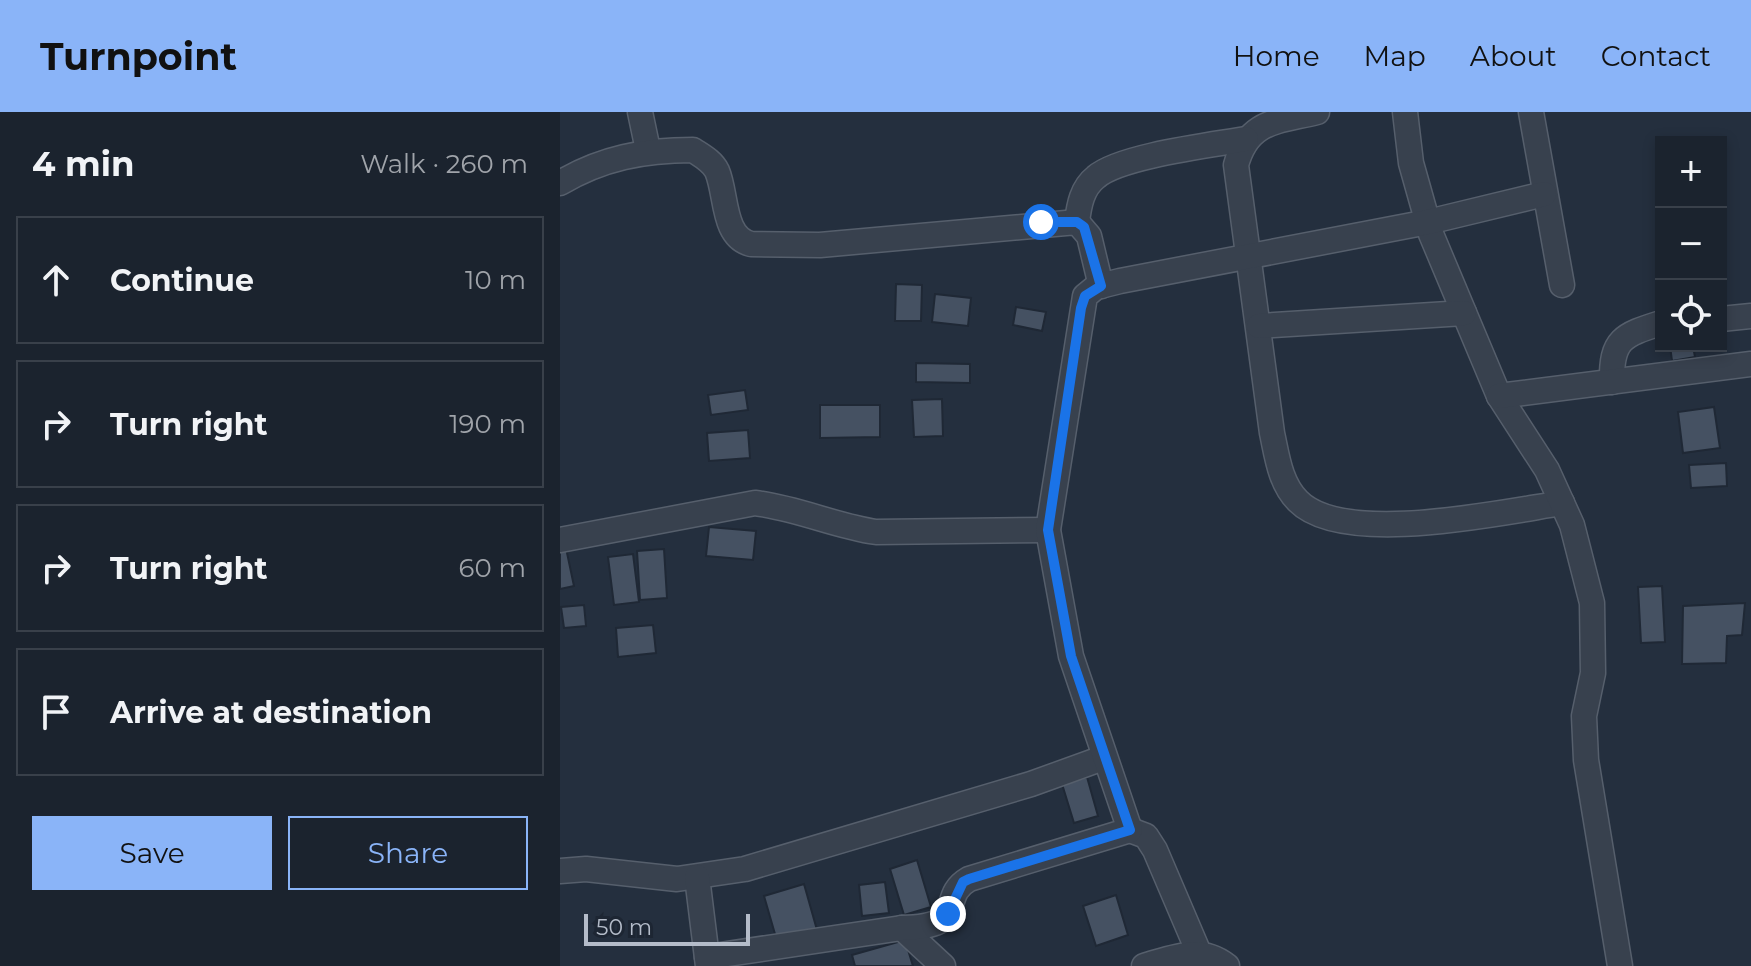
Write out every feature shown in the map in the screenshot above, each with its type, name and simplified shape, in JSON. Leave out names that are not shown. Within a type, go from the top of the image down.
[{"type":"street","points":[[640,112],[648,150]]},
{"type":"street","points":[[1317,112],[1262,125],[1246,139],[1236,165],[1279,467],[1297,501],[1316,513],[1371,524],[1419,524],[1562,503]]},
{"type":"street","points":[[1405,112],[1411,163],[1428,222],[1499,396],[1547,470],[1572,525],[1592,603],[1593,673],[1584,716],[1586,760],[1620,966]]},
{"type":"street","points":[[1531,112],[1562,285]]},
{"type":"street","points":[[1077,222],[1083,194],[1093,178],[1104,171],[1140,160],[1246,139]]},
{"type":"street","points":[[560,183],[589,166],[648,150],[693,150],[709,160],[717,171],[734,231],[743,243],[751,244],[820,245],[1041,222],[1077,222],[1089,236],[1101,286]]},
{"type":"street","points":[[1130,830],[1103,758],[1071,656],[1048,530],[1085,296],[1101,286],[1428,222],[1544,194]]},
{"type":"street","points":[[1259,326],[1464,313]]},
{"type":"street","points":[[1727,318],[1751,316]]},
{"type":"street","points":[[1612,382],[1611,358],[1617,344],[1629,333],[1655,325]]},
{"type":"street","points":[[1499,396],[1751,364]]},
{"type":"street","points":[[560,540],[755,503],[783,506],[849,528],[876,532],[1048,530]]},
{"type":"street","points":[[560,871],[586,869],[677,879],[745,869],[1031,784],[1103,758]]},
{"type":"street","points":[[697,877],[707,962],[902,928],[930,927],[940,922],[953,906],[963,882],[969,879],[1130,830],[1146,836],[1155,850],[1199,953]]},
{"type":"street","points":[[902,928],[943,966]]},
{"type":"street","points":[[1144,966],[1199,953],[1215,956],[1227,966]]},
{"type":"building","points":[[896,284],[922,285],[921,321],[895,321]]},
{"type":"building","points":[[935,294],[971,298],[968,326],[932,322]]},
{"type":"building","points":[[1016,307],[1046,312],[1042,331],[1013,325]]},
{"type":"building","points":[[1671,352],[1694,352],[1695,357],[1672,361]]},
{"type":"building","points":[[916,363],[970,364],[970,383],[916,382]]},
{"type":"building","points":[[745,390],[748,410],[711,415],[708,395]]},
{"type":"building","points":[[942,399],[943,436],[914,437],[912,400]]},
{"type":"building","points":[[820,405],[880,405],[880,437],[820,438]]},
{"type":"building","points":[[1714,407],[1720,448],[1683,453],[1678,412]]},
{"type":"building","points":[[748,430],[750,458],[709,461],[707,433]]},
{"type":"building","points":[[1726,463],[1727,486],[1691,488],[1689,465]]},
{"type":"building","points":[[709,527],[756,531],[753,560],[706,556]]},
{"type":"building","points":[[566,548],[574,586],[560,589],[560,549]]},
{"type":"building","points":[[664,549],[667,598],[640,600],[637,551]]},
{"type":"building","points":[[633,554],[639,602],[614,605],[608,557]]},
{"type":"building","points":[[1662,586],[1665,642],[1641,643],[1638,587]]},
{"type":"building","points":[[1745,603],[1742,635],[1727,636],[1726,663],[1682,664],[1683,606]]},
{"type":"building","points":[[584,605],[586,626],[564,628],[561,607]]},
{"type":"building","points":[[653,625],[656,653],[618,657],[616,628]]},
{"type":"building","points":[[1087,777],[1098,816],[1074,823],[1062,784]]},
{"type":"building","points":[[917,860],[931,907],[904,915],[890,869]]},
{"type":"building","points":[[885,882],[889,913],[862,916],[859,885]]},
{"type":"building","points":[[804,884],[817,930],[777,941],[764,896]]},
{"type":"building","points":[[1116,895],[1128,935],[1096,946],[1083,906]]},
{"type":"building","points":[[905,940],[913,966],[855,966],[852,955]]},
{"type":"route","points":[[948,914],[963,882],[969,879],[1130,830],[1103,758],[1071,656],[1048,530],[1081,308],[1085,296],[1101,286],[1084,227],[1069,221],[1041,222]]}]
